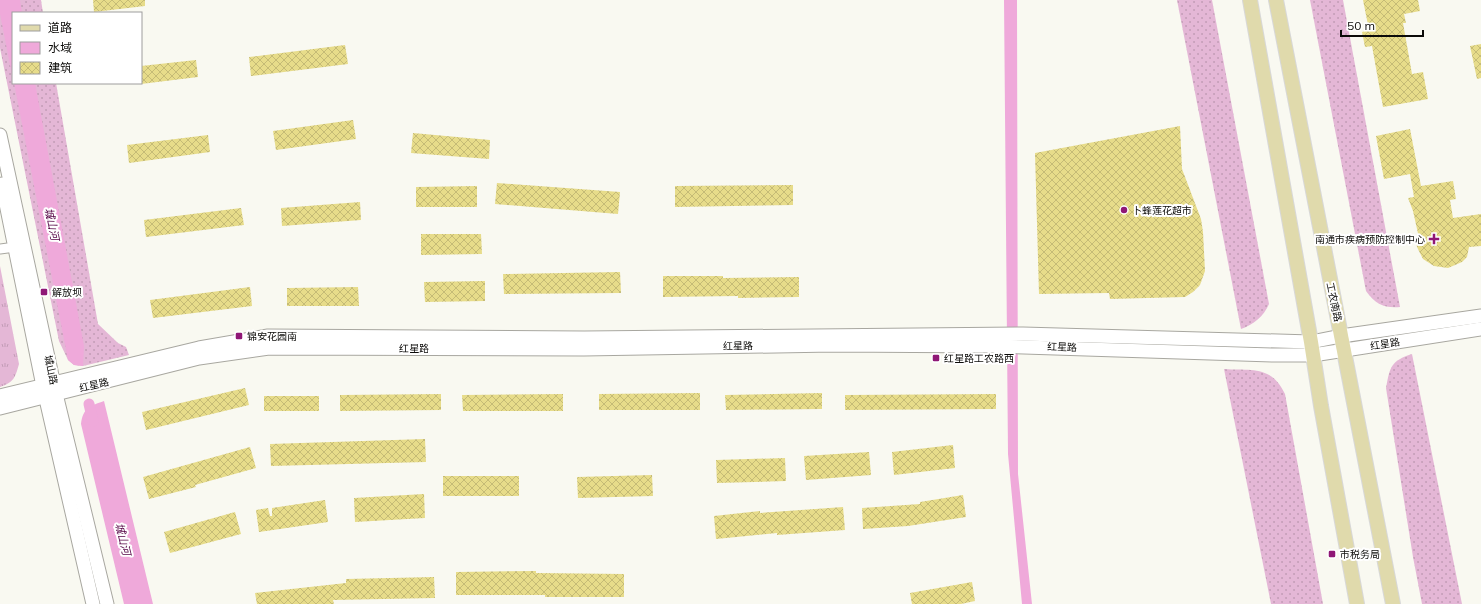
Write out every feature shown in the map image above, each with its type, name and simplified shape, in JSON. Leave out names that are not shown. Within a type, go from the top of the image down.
[{"type":"main road","points":[[1250,0],[1357,604]]},
{"type":"main road","name":"工农南路","points":[[1276,0],[1393,604]]},
{"type":"main road","name":"城山路","points":[[0,135],[49,390],[93,604]]},
{"type":"main road","name":"城山路","points":[[0,175],[15,247],[49,390],[107,604]]},
{"type":"main road","name":"红星路","points":[[1312,348],[1342,336],[1481,316]]},
{"type":"main road","name":"红星路","points":[[0,396],[118,380],[199,358],[269,348],[584,349],[1023,340],[1345,350],[1481,329]]},
{"type":"main road","name":"红星路","points":[[0,408],[49,390]]},
{"type":"street","points":[[0,248],[15,247]]},
{"type":"green space","points":[[0,0],[41,0],[43,12],[12,12],[12,84],[56,84],[98,324],[118,343],[126,347],[129,355],[83,366],[74,365],[68,360],[59,341],[0,48]]},
{"type":"green space","points":[[1177,0],[1212,0],[1269,304],[1258,320],[1241,329]]},
{"type":"green space","points":[[1310,0],[1343,0],[1400,307],[1381,305],[1373,300],[1366,291]]},
{"type":"green space","points":[[0,266],[19,364],[13,379],[0,387]]},
{"type":"green space","points":[[1412,354],[1462,604],[1422,604],[1386,388],[1390,369],[1393,365],[1400,359]]},
{"type":"green space","points":[[1224,369],[1260,371],[1274,378],[1285,394],[1323,604],[1271,604]]},
{"type":"water","points":[[0,0],[20,0],[22,12],[12,12],[12,75],[0,14]]},
{"type":"water","points":[[1004,0],[1017,0],[1018,474],[1032,604],[1022,604],[1008,454]]},
{"type":"water","points":[[14,84],[35,84],[84,346],[83,366],[74,365],[68,360]]},
{"type":"water","points":[[104,401],[153,604],[124,604],[81,424],[83,414],[88,408]]},
{"type":"building","points":[[93,0],[145,0],[145,6],[94,12]]},
{"type":"building","points":[[1363,0],[1418,0],[1420,11],[1404,14],[1406,23],[1403,23],[1412,74],[1423,72],[1428,99],[1383,107],[1372,46],[1365,47],[1362,32],[1369,30]]},
{"type":"building","points":[[1481,44],[1481,78],[1477,79],[1470,46]]},
{"type":"building","points":[[345,45],[348,64],[251,76],[249,57]]},
{"type":"building","points":[[196,60],[198,77],[142,84],[142,66]]},
{"type":"building","points":[[353,120],[356,139],[276,150],[273,131]]},
{"type":"building","points":[[1180,126],[1182,169],[1201,219],[1203,232],[1205,271],[1200,285],[1185,297],[1110,299],[1109,293],[1039,294],[1035,153]]},
{"type":"building","points":[[1410,129],[1421,186],[1453,181],[1456,199],[1450,200],[1453,218],[1481,214],[1481,246],[1469,247],[1467,257],[1462,262],[1448,268],[1434,266],[1423,259],[1417,247],[1416,239],[1419,238],[1413,211],[1408,198],[1414,197],[1410,174],[1384,179],[1376,136]]},
{"type":"building","points":[[413,133],[490,140],[489,159],[411,153]]},
{"type":"building","points":[[208,135],[210,152],[129,163],[127,145]]},
{"type":"building","points":[[497,183],[620,192],[618,214],[495,204]]},
{"type":"building","points":[[793,185],[793,205],[675,207],[675,186]]},
{"type":"building","points":[[477,186],[477,207],[416,207],[416,187]]},
{"type":"building","points":[[360,202],[361,220],[282,226],[281,208]]},
{"type":"building","points":[[241,208],[244,225],[146,237],[144,220]]},
{"type":"building","points":[[421,234],[481,234],[482,254],[421,255]]},
{"type":"building","points":[[620,272],[621,293],[504,294],[503,274]]},
{"type":"building","points":[[663,276],[723,276],[723,278],[799,277],[799,297],[663,297]]},
{"type":"building","points":[[485,281],[485,301],[425,302],[424,282]]},
{"type":"building","points":[[250,287],[252,306],[153,318],[150,300]]},
{"type":"building","points":[[358,287],[359,306],[287,306],[287,288]]},
{"type":"building","points":[[245,388],[249,405],[146,430],[142,412]]},
{"type":"building","points":[[700,393],[700,410],[599,410],[599,394]]},
{"type":"building","points":[[822,393],[822,409],[726,410],[725,395]]},
{"type":"building","points":[[441,394],[441,410],[340,411],[340,395]]},
{"type":"building","points":[[563,394],[563,411],[463,411],[462,395]]},
{"type":"building","points":[[996,394],[996,409],[845,410],[845,395]]},
{"type":"building","points":[[264,396],[319,396],[319,411],[264,411]]},
{"type":"building","points":[[425,439],[426,462],[271,466],[270,444]]},
{"type":"building","points":[[953,445],[955,468],[894,475],[892,452]]},
{"type":"building","points":[[250,447],[256,468],[195,485],[196,487],[149,499],[143,477]]},
{"type":"building","points":[[869,452],[871,475],[806,480],[804,456]]},
{"type":"building","points":[[785,458],[786,481],[717,483],[716,460]]},
{"type":"building","points":[[652,475],[653,496],[578,498],[577,477]]},
{"type":"building","points":[[443,476],[519,476],[519,496],[443,496]]},
{"type":"building","points":[[424,494],[425,518],[355,522],[354,498]]},
{"type":"building","points":[[963,495],[966,517],[908,526],[863,529],[862,508],[920,504],[920,502]]},
{"type":"building","points":[[325,500],[328,522],[259,532],[256,510],[268,508],[270,516],[272,516],[272,508]]},
{"type":"building","points":[[843,507],[845,530],[777,535],[777,533],[716,539],[714,516],[760,511],[760,513]]},
{"type":"building","points":[[235,512],[241,534],[170,553],[164,532]]},
{"type":"building","points":[[536,571],[536,573],[624,574],[624,597],[456,595],[456,572]]},
{"type":"building","points":[[434,577],[435,598],[333,600],[334,604],[257,604],[255,593],[346,583],[346,579]]},
{"type":"building","points":[[972,582],[975,601],[961,604],[912,604],[910,593]]},
{"type":"waterway","name":"城山河","points":[[89,404],[93,421]]},
{"type":"place","name":"卜蜂莲花超市","points":[[1124,210]]},
{"type":"place","name":"南通市疾病预防控制中心","points":[[1434,239]]},
{"type":"place","name":"解放坝","points":[[44,292]]},
{"type":"place","name":"锦安花园南","points":[[239,336]]},
{"type":"place","name":"红星路工农路西","points":[[936,358]]},
{"type":"place","name":"市税务局","points":[[1332,554]]}]
